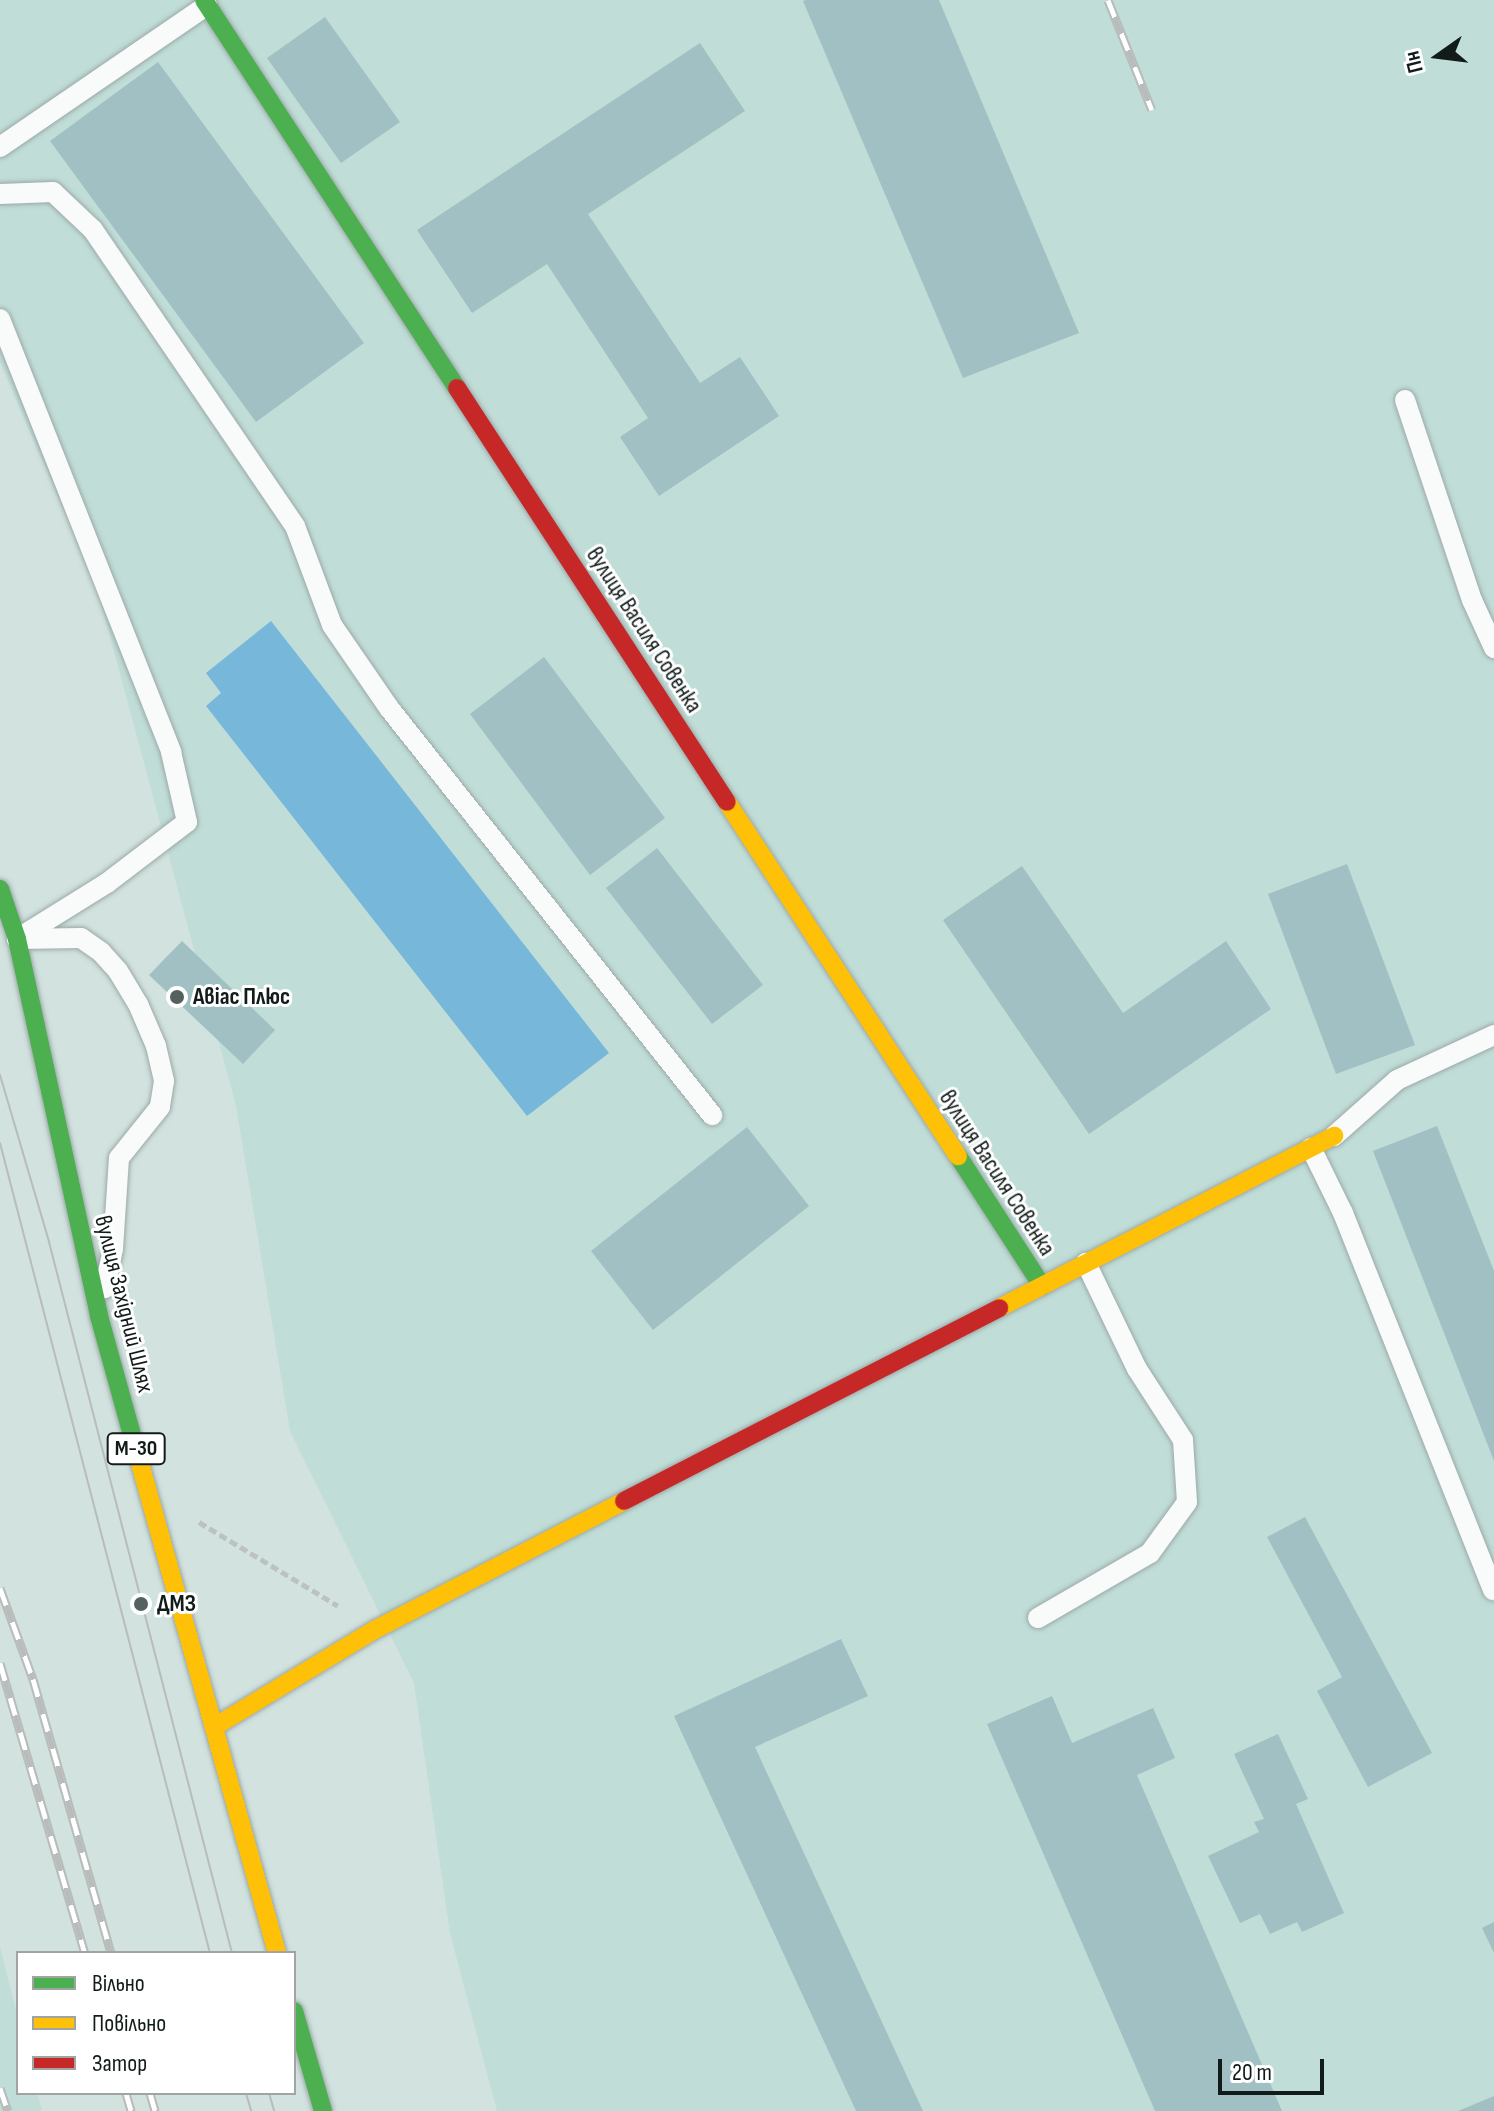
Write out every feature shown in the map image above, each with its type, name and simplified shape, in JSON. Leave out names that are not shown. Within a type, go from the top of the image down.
[{"type":"main road","name":"вулиця Василя Совенка","points":[[206,2],[1042,1286]]},
{"type":"main road","name":"М-30","points":[[1,887],[17,939]]},
{"type":"main road","name":"вулиця Західний Шлях","points":[[17,939],[99,1316],[276,1951]]},
{"type":"main road","points":[[214,1727],[376,1629],[1334,1136]]},
{"type":"main road","points":[[296,2018],[323,2111]]},
{"type":"lane","points":[[0,147],[206,2]]},
{"type":"lane","points":[[0,194],[53,192],[93,230],[295,526],[332,625],[389,708],[712,1115]]},
{"type":"lane","points":[[0,319],[171,752],[187,822],[107,883],[17,939]]},
{"type":"lane","points":[[1405,400],[1472,600],[1494,648]]},
{"type":"lane","points":[[17,939],[81,938],[101,952],[118,971],[138,1004],[156,1046],[164,1081],[160,1107],[119,1158],[113,1249],[99,1316]]},
{"type":"lane","points":[[1334,1136],[1397,1080],[1493,1037]]},
{"type":"lane","points":[[1311,1148],[1343,1213],[1493,1590]]},
{"type":"lane","points":[[1038,1618],[1150,1553],[1187,1502],[1183,1440],[1137,1369],[1086,1263]]},
{"type":"path","points":[[188,1516],[376,1629]]},
{"type":"shaded area","points":[[0,0],[1494,0],[1494,2111],[497,2111],[450,1933],[414,1683],[290,1431],[236,1106],[97,588],[0,362]]},
{"type":"shaded area","points":[[0,1947],[16,2010],[16,2095],[38,2095],[42,2111],[0,2111]]},
{"type":"water","points":[[271,621],[609,1053],[527,1116],[206,706],[221,693],[206,673]]},
{"type":"building","points":[[939,0],[1079,333],[963,378],[803,1]]},
{"type":"building","points":[[325,17],[400,122],[341,163],[267,58]]},
{"type":"building","points":[[700,43],[745,111],[588,214],[700,383],[740,357],[779,416],[659,496],[620,437],[648,418],[547,264],[472,313],[417,230]]},
{"type":"building","points":[[158,62],[364,343],[256,422],[50,141]]},
{"type":"building","points":[[544,657],[665,818],[590,875],[470,714]]},
{"type":"building","points":[[657,848],[763,985],[712,1024],[606,888]]},
{"type":"building","points":[[1347,864],[1415,1045],[1336,1074],[1268,894]]},
{"type":"building","points":[[1022,866],[1123,1013],[1226,941],[1271,1009],[1089,1134],[943,920]]},
{"type":"building","points":[[182,941],[275,1030],[243,1064],[149,975]]},
{"type":"building","points":[[1437,1126],[1494,1271],[1494,1461],[1373,1151]]},
{"type":"building","points":[[747,1127],[809,1206],[653,1330],[591,1251]]},
{"type":"building","points":[[1305,1517],[1432,1753],[1368,1787],[1317,1691],[1342,1677],[1267,1537]]},
{"type":"building","points":[[841,1639],[868,1696],[755,1747],[923,2111],[856,2111],[674,1716]]},
{"type":"building","points":[[1052,1696],[1072,1743],[1153,1708],[1175,1758],[1137,1775],[1282,2111],[1155,2111],[987,1724]]},
{"type":"building","points":[[1278,1734],[1308,1799],[1296,1804],[1344,1913],[1302,1932],[1297,1922],[1270,1934],[1260,1914],[1240,1923],[1208,1856],[1259,1832],[1254,1822],[1264,1819],[1234,1754]]},
{"type":"building","points":[[1494,1922],[1494,1953],[1482,1928]]},
{"type":"building","points":[[1494,2096],[1494,2111],[1458,2111]]},
{"type":"tram line","points":[[0,1075],[49,1242],[231,1951]]},
{"type":"tram line","points":[[0,1143],[209,1951]]},
{"type":"tram line","points":[[247,2095],[251,2111]]},
{"type":"tram line","points":[[270,2095],[274,2111]]},
{"type":"railway","points":[[1108,0],[1152,110]]},
{"type":"railway","points":[[0,1588],[33,1679],[110,1951]]},
{"type":"railway","points":[[0,1663],[84,1951]]},
{"type":"railway","points":[[0,2088],[8,2111]]},
{"type":"railway","points":[[127,2095],[131,2111]]},
{"type":"railway","points":[[151,2095],[155,2111]]},
{"type":"traffic: fast","points":[[204,0],[457,388]]},
{"type":"traffic: fast","points":[[0,889],[17,939],[99,1316],[136,1449]]},
{"type":"traffic: fast","points":[[958,1156],[1042,1286]]},
{"type":"traffic: fast","points":[[296,2018],[323,2111]]},
{"type":"traffic: slow","points":[[727,802],[958,1156]]},
{"type":"traffic: slow","points":[[999,1308],[1334,1136]]},
{"type":"traffic: slow","points":[[136,1449],[276,1951]]},
{"type":"traffic: slow","points":[[214,1727],[376,1629],[624,1501]]},
{"type":"traffic: jam","points":[[457,388],[727,802]]},
{"type":"traffic: jam","points":[[624,1501],[999,1308]]},
{"type":"place","name":"Авіас Плюс","points":[[177,997]]},
{"type":"place","name":"ДМЗ","points":[[141,1604]]}]
